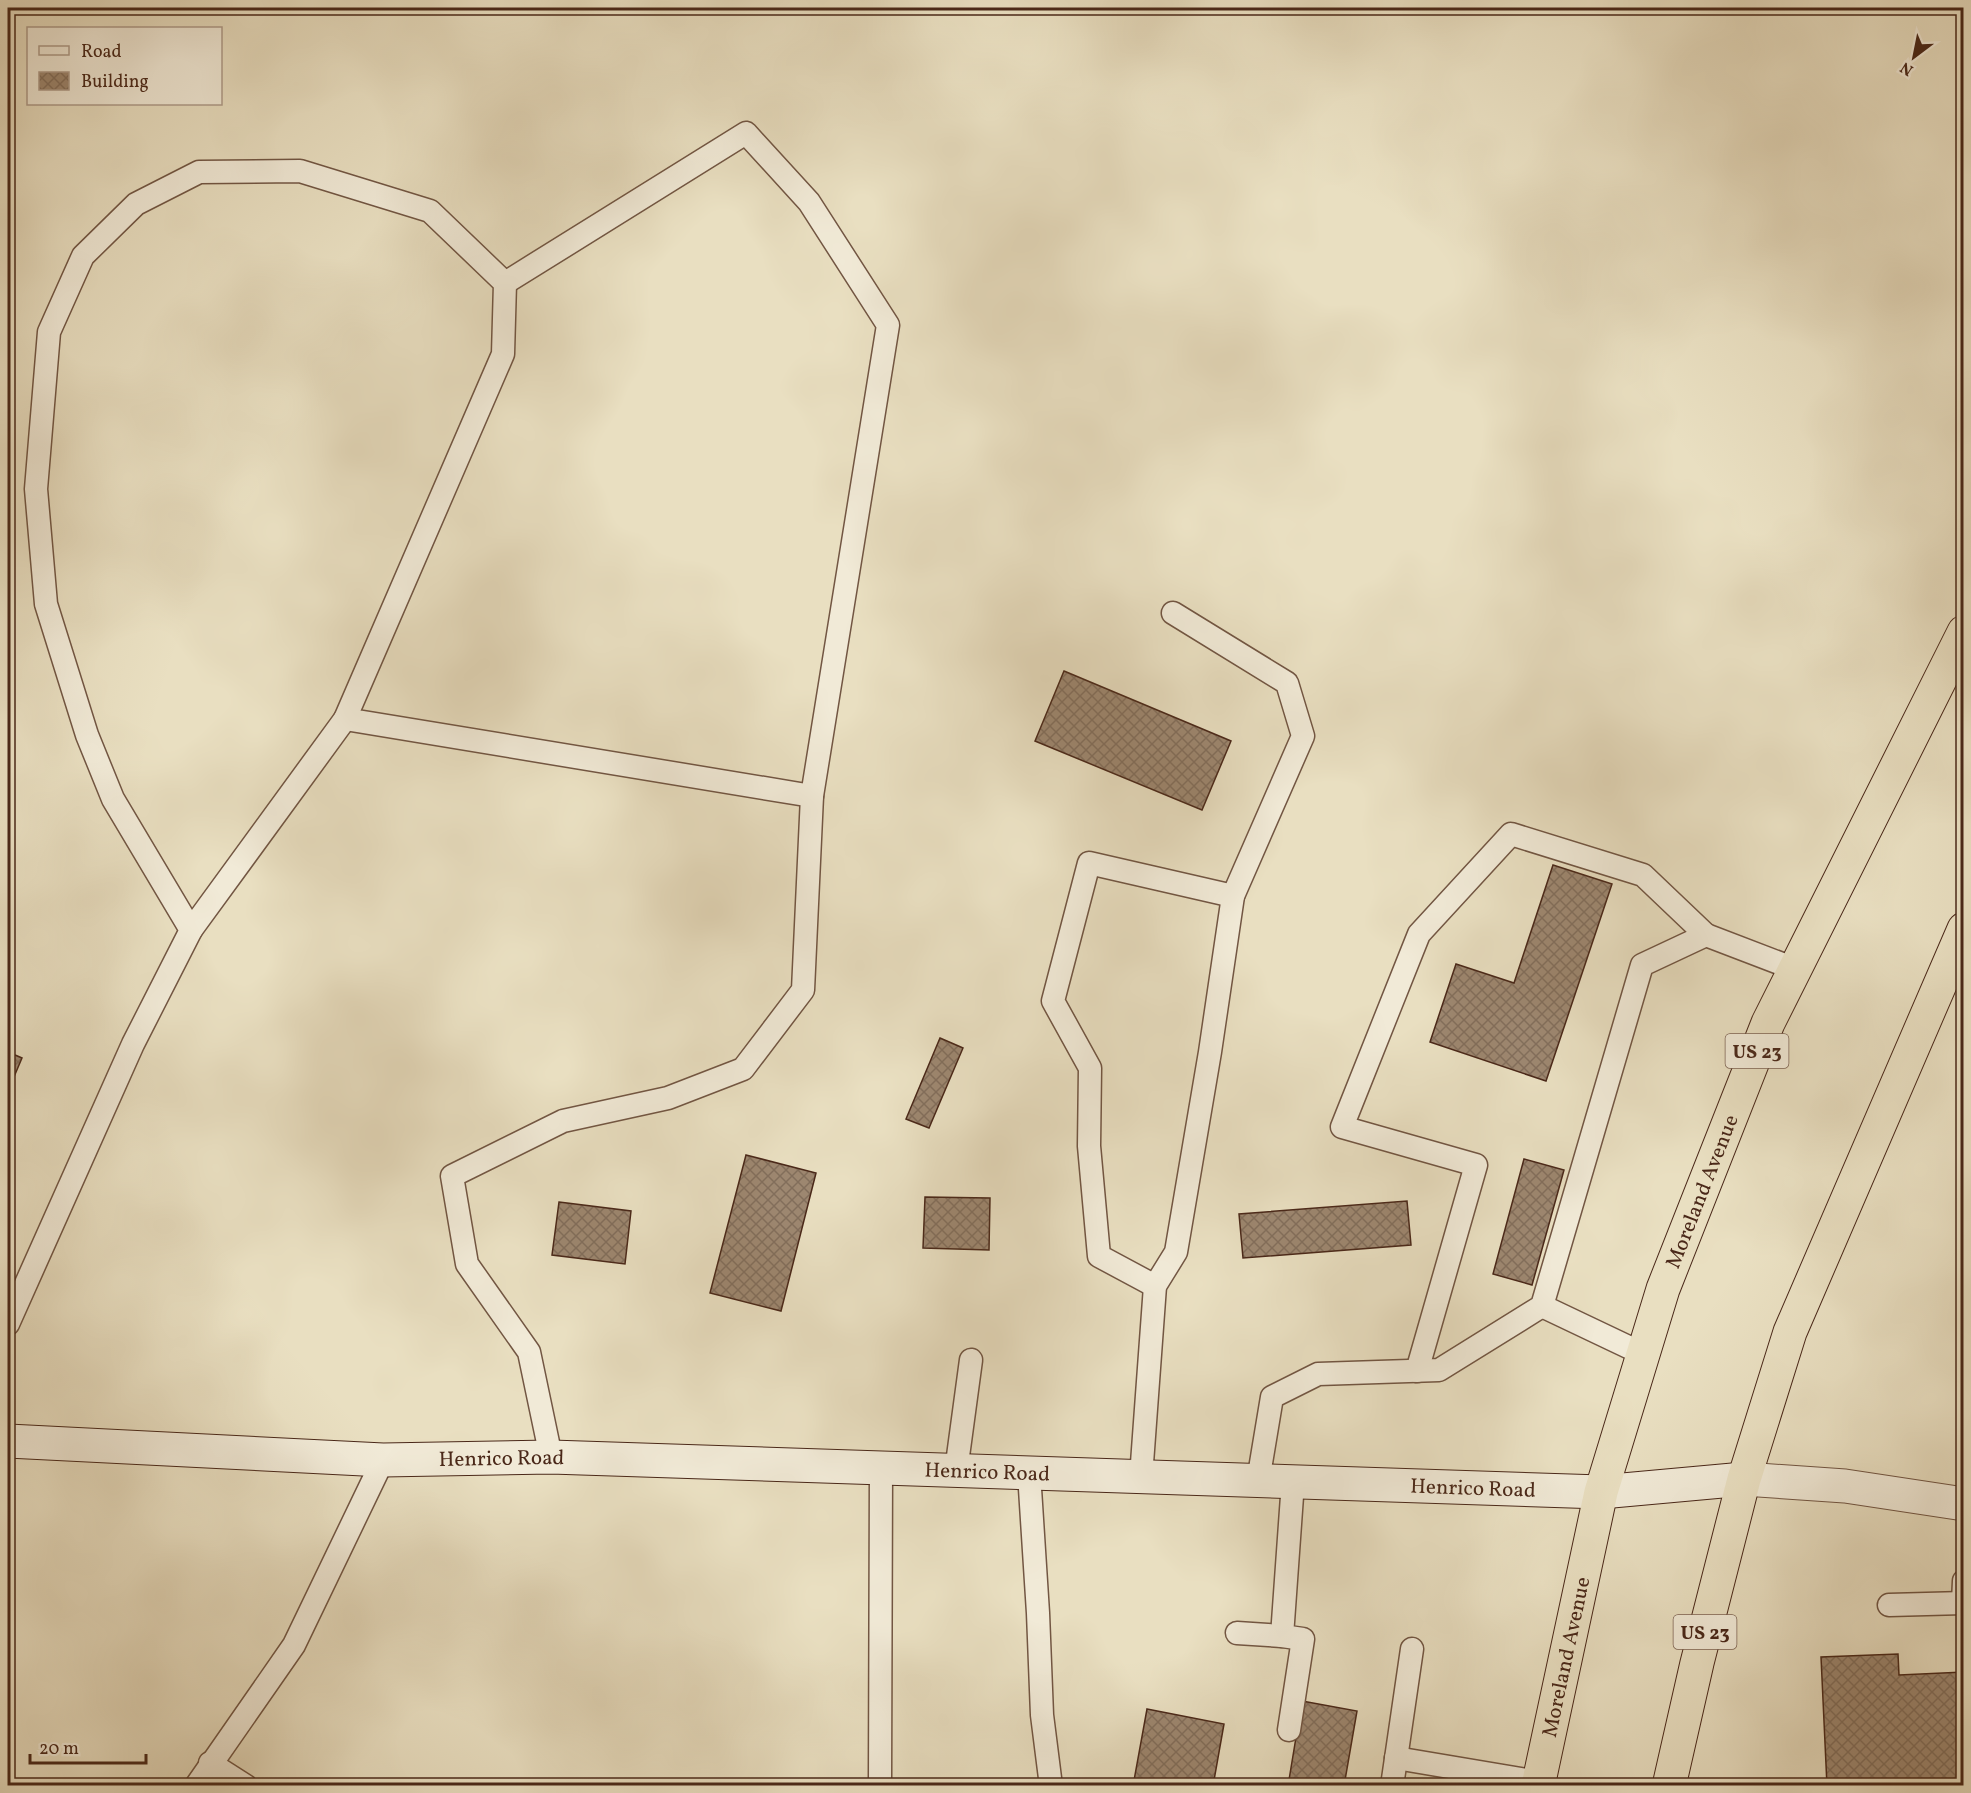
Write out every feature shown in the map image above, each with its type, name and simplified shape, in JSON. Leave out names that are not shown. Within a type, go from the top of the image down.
[{"type":"highway","name":"Moreland Avenue","points":[[1538,1784],[1601,1492],[1663,1289],[1768,1023],[1964,632]]},
{"type":"highway","name":"US 23","points":[[1670,1785],[1697,1663],[1744,1479],[1790,1332],[1964,929]]},
{"type":"street","name":"Henrico Road","points":[[8,1441],[383,1460],[551,1457],[1601,1492],[1744,1479],[1836,1485],[1964,1504]]},
{"type":"lane","points":[[505,283],[746,133],[809,202],[888,325],[812,796],[803,990],[743,1070],[668,1098],[563,1121],[452,1176],[467,1264],[529,1352],[551,1457]]},
{"type":"lane","points":[[8,1324],[133,1044],[190,930],[345,719],[503,354],[505,283],[430,211],[300,171],[199,172],[136,204],[83,256],[49,332],[36,489],[46,604],[87,735],[113,800],[190,930]]},
{"type":"lane","points":[[1141,1477],[1155,1286],[1176,1252],[1210,1052],[1233,896],[1303,736],[1287,683],[1173,613]]},
{"type":"lane","points":[[345,719],[812,796]]},
{"type":"lane","points":[[1417,1371],[1476,1165],[1342,1127],[1419,934],[1511,834],[1643,875],[1706,934],[1796,969]]},
{"type":"lane","points":[[1155,1286],[1099,1256],[1089,1146],[1090,1068],[1053,1001],[1089,863],[1233,896]]},
{"type":"lane","points":[[1258,1481],[1272,1397],[1318,1374],[1439,1370],[1542,1306],[1642,965],[1706,934]]},
{"type":"lane","points":[[1542,1306],[1643,1354]]},
{"type":"lane","points":[[956,1471],[971,1359]]},
{"type":"lane","points":[[196,1785],[294,1645],[383,1460]]},
{"type":"lane","points":[[880,1785],[881,1468]]},
{"type":"lane","points":[[1029,1473],[1042,1715],[1051,1785]]},
{"type":"lane","points":[[1282,1636],[1293,1482]]},
{"type":"lane","points":[[1890,1605],[1963,1602],[1964,1581]]},
{"type":"lane","points":[[1237,1633],[1303,1639],[1289,1730]]},
{"type":"lane","points":[[1392,1785],[1412,1649]]},
{"type":"lane","points":[[1396,1758],[1538,1784]]},
{"type":"lane","points":[[210,1763],[246,1785]]},
{"type":"building","points":[[1064,671],[1231,741],[1202,810],[1035,741]]},
{"type":"building","points":[[1553,865],[1612,884],[1546,1081],[1430,1042],[1456,964],[1514,983]]},
{"type":"building","points":[[940,1038],[963,1048],[929,1128],[906,1119]]},
{"type":"building","points":[[8,1052],[22,1058],[8,1091]]},
{"type":"building","points":[[746,1155],[816,1173],[781,1311],[710,1293]]},
{"type":"building","points":[[1524,1159],[1564,1170],[1532,1285],[1493,1274]]},
{"type":"building","points":[[925,1197],[990,1198],[989,1250],[923,1248]]},
{"type":"building","points":[[1407,1201],[1411,1245],[1243,1258],[1239,1214]]},
{"type":"building","points":[[559,1202],[631,1211],[625,1264],[552,1255]]},
{"type":"building","points":[[1898,1654],[1899,1675],[1964,1672],[1964,1786],[1827,1786],[1821,1657]]},
{"type":"building","points":[[1302,1701],[1357,1711],[1344,1786],[1288,1786]]},
{"type":"building","points":[[1147,1709],[1224,1724],[1213,1786],[1133,1786]]}]
